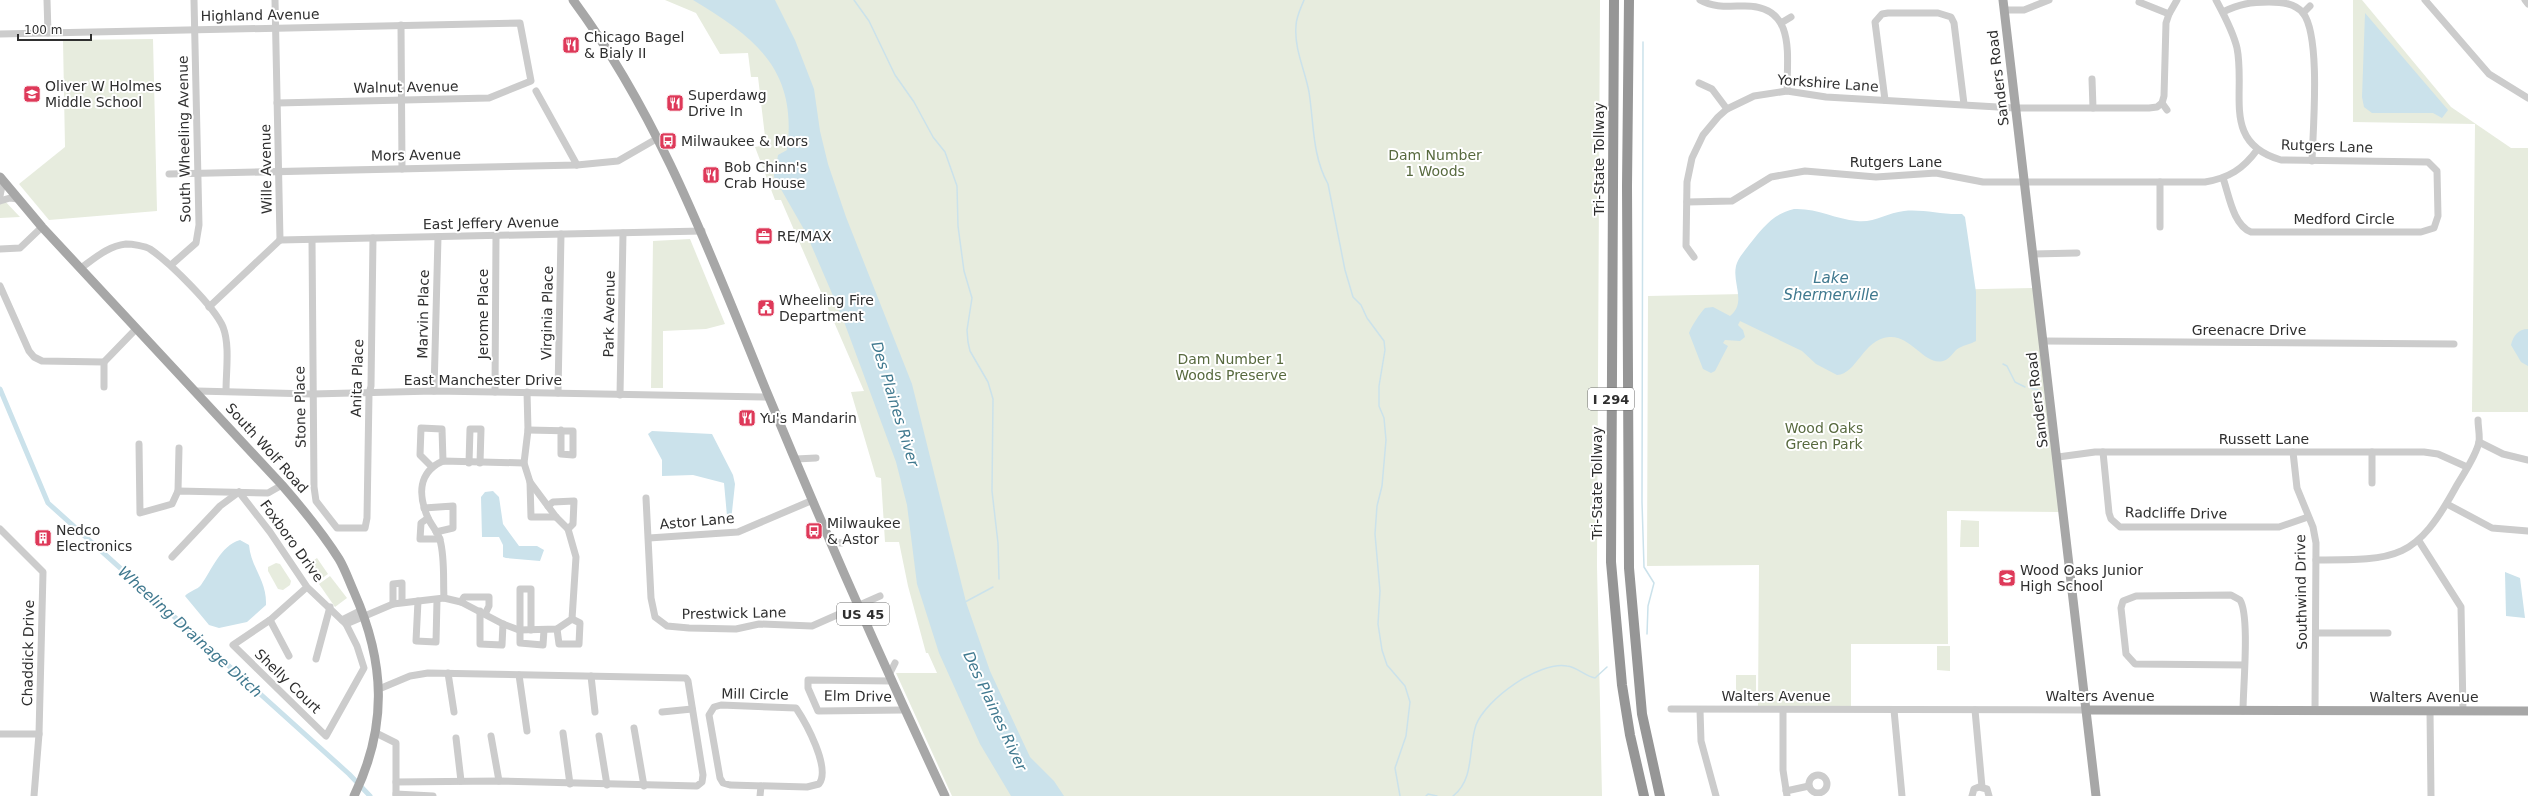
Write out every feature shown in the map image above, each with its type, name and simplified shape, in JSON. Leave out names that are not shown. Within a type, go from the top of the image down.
[{"type":"highway","name":"Tri-State Tollway","points":[[1614,0],[1611,562],[1622,685],[1630,734],[1644,796]]},
{"type":"highway","name":"Tri-State Tollway","points":[[1630,0],[1627,186],[1629,568],[1642,714],[1660,796]]},
{"type":"main road","name":"US 45","points":[[573,0],[610,55],[658,138],[702,232],[769,397],[813,500],[904,710],[945,796]]},
{"type":"main road","name":"Sanders Road","points":[[2002,0],[2088,710],[2096,796]]},
{"type":"main road","name":"South Wolf Road","points":[[2,179],[42,227],[136,329],[197,391],[282,485],[312,520],[340,560],[363,613],[375,653],[379,689],[376,734],[363,777],[354,796]]},
{"type":"main road","name":"Walters Avenue","points":[[2088,710],[2528,711]]},
{"type":"street","points":[[47,0],[48,33]]},
{"type":"street","name":"South Wheeling Avenue","points":[[171,265],[196,243],[199,225],[194,0]]},
{"type":"street","name":"Wille Avenue","points":[[275,0],[280,240]]},
{"type":"street","points":[[1700,0],[1714,6],[1754,3],[1771,13],[1781,23],[1786,31],[1787,91]]},
{"type":"street","points":[[2004,10],[2024,10],[2049,0]]},
{"type":"street","points":[[2167,110],[2162,103],[2164,96],[2166,23],[2177,0]]},
{"type":"street","points":[[2216,0],[2223,12],[2237,48],[2241,125],[2248,139],[2257,150]]},
{"type":"street","points":[[2425,0],[2489,74],[2528,98]]},
{"type":"street","points":[[2525,0],[2528,4]]},
{"type":"street","points":[[2139,2],[2169,14]]},
{"type":"street","points":[[2223,12],[2245,2],[2280,2],[2288,3],[2303,13],[2309,28],[2313,52],[2312,161]]},
{"type":"street","points":[[2303,13],[2310,6]]},
{"type":"street","points":[[1885,100],[1875,27],[1875,15],[1888,13],[1938,13],[1953,15],[1964,104]]},
{"type":"street","points":[[1781,23],[1792,16]]},
{"type":"street","name":"Highland Avenue","points":[[0,34],[520,23],[532,81]]},
{"type":"street","points":[[401,25],[402,169]]},
{"type":"street","points":[[2092,79],[2093,108]]},
{"type":"street","name":"Walnut Avenue","points":[[277,104],[489,98],[532,81]]},
{"type":"street","points":[[1699,83],[1712,89],[1727,109]]},
{"type":"street","points":[[536,91],[577,165]]},
{"type":"street","name":"Yorkshire Lane","points":[[1694,257],[1686,246],[1689,169],[1696,147],[1710,125],[1727,109],[1759,95],[1787,91],[1826,97],[2015,108],[2149,108],[2157,107],[2162,103]]},
{"type":"street","name":"Mors Avenue","points":[[169,174],[577,165],[618,160],[658,138]]},
{"type":"street","name":"Rutgers Lane","points":[[1687,202],[1732,201],[1771,177],[1805,171],[1876,177],[1936,173],[1972,181],[2205,182],[2223,178],[2246,164],[2257,150],[2268,157],[2281,160],[2420,161],[2434,165]]},
{"type":"street","name":"Medford Circle","points":[[2223,178],[2239,223],[2251,232],[2422,232],[2434,228],[2438,216],[2438,177],[2434,165]]},
{"type":"street","points":[[0,196],[2,179]]},
{"type":"street","points":[[2160,182],[2160,227]]},
{"type":"street","points":[[0,201],[10,198],[18,199]]},
{"type":"street","points":[[0,249],[20,248],[42,227]]},
{"type":"street","name":"East Jeffery Avenue","points":[[280,240],[702,232]]},
{"type":"street","name":"Park Avenue","points":[[620,395],[623,233]]},
{"type":"street","name":"Virginia Place","points":[[558,393],[561,234]]},
{"type":"street","name":"Jerome Place","points":[[496,236],[496,392]]},
{"type":"street","name":"Marvin Place","points":[[434,391],[438,237]]},
{"type":"street","name":"Anita Place","points":[[368,518],[369,394],[371,386],[373,238]]},
{"type":"street","points":[[209,307],[280,240]]},
{"type":"street","name":"Stone Place","points":[[312,240],[312,394],[316,501],[337,528],[365,528],[368,518]]},
{"type":"street","points":[[81,268],[109,248],[127,244],[148,248],[171,265],[209,307],[222,327],[225,343],[226,391]]},
{"type":"street","points":[[2033,254],[2077,253]]},
{"type":"street","points":[[0,286],[29,351],[34,357],[42,361],[104,362]]},
{"type":"street","points":[[104,387],[104,362],[136,329]]},
{"type":"street","name":"Greenacre Drive","points":[[2044,341],[2454,344]]},
{"type":"street","name":"East Manchester Drive","points":[[197,391],[369,394],[434,391],[769,397]]},
{"type":"street","points":[[527,392],[528,430],[524,463],[530,482],[531,517],[556,517]]},
{"type":"street","points":[[2316,560],[2378,559],[2399,552],[2419,541],[2436,522],[2467,467],[2479,442],[2478,420]]},
{"type":"street","points":[[431,466],[420,455],[421,428],[442,429],[443,461]]},
{"type":"street","points":[[470,463],[470,429],[481,429],[480,463]]},
{"type":"street","points":[[528,430],[561,430]]},
{"type":"street","points":[[2479,442],[2503,454],[2528,460]]},
{"type":"street","points":[[139,444],[140,513],[172,504],[178,491],[179,448]]},
{"type":"street","name":"Russett Lane","points":[[2058,457],[2103,452],[2432,453],[2467,467]]},
{"type":"street","name":"Radcliffe Drive","points":[[2103,452],[2109,513],[2111,519],[2120,527],[2279,527],[2308,517]]},
{"type":"street","name":"Southwind Drive","points":[[2293,452],[2297,488],[2315,536],[2315,711]]},
{"type":"street","points":[[2372,452],[2372,483]]},
{"type":"street","points":[[796,459],[816,458]]},
{"type":"street","points":[[418,601],[416,641],[436,642],[441,599],[438,535],[424,508],[422,489],[424,476],[431,466],[443,461],[470,463],[524,463]]},
{"type":"street","points":[[530,482],[556,517],[568,529],[576,557],[572,619]]},
{"type":"street","points":[[178,491],[268,493],[282,485]]},
{"type":"street","points":[[172,557],[220,506],[239,492]]},
{"type":"street","name":"Foxboro Drive","points":[[239,492],[270,532],[307,587],[330,607],[344,622],[356,641],[364,668],[326,736]]},
{"type":"street","name":"Prestwick Lane","points":[[646,498],[651,598],[655,617],[667,626],[736,629],[759,624],[812,626],[858,604],[880,596]]},
{"type":"street","name":"Astor Lane","points":[[649,538],[738,532],[813,500]]},
{"type":"street","points":[[548,506],[553,502],[574,501],[573,524],[568,529]]},
{"type":"street","points":[[2447,504],[2492,528],[2528,531]]},
{"type":"street","points":[[424,508],[453,506],[453,528],[438,535],[420,539],[421,523],[428,518]]},
{"type":"street","name":"Chaddick Drive","points":[[0,529],[43,572],[39,734],[34,796]]},
{"type":"street","points":[[831,541],[842,543]]},
{"type":"street","points":[[2419,541],[2461,607],[2463,711]]},
{"type":"street","points":[[392,604],[393,584],[402,583],[402,602]]},
{"type":"street","points":[[289,656],[270,620],[307,587]]},
{"type":"street","points":[[531,630],[530,589],[520,589],[520,643],[543,645],[544,630]]},
{"type":"street","points":[[2243,711],[2244,665],[2244,611],[2240,600],[2231,595],[2126,598],[2121,608],[2126,654],[2130,661],[2141,665],[2244,665]]},
{"type":"street","points":[[461,602],[464,597],[489,597],[489,606],[482,612],[480,644],[502,645],[503,624]]},
{"type":"street","points":[[344,622],[363,613],[392,604],[441,599],[461,602],[503,624],[519,630],[557,629],[572,619]]},
{"type":"street","points":[[316,659],[330,607]]},
{"type":"street","points":[[557,629],[559,644],[579,644],[580,623],[572,619]]},
{"type":"street","name":"Shelly Court","points":[[270,620],[232,645],[326,736]]},
{"type":"street","points":[[2316,633],[2388,633]]},
{"type":"street","points":[[890,678],[896,663]]},
{"type":"street","points":[[379,689],[410,676],[428,673],[686,678],[688,681],[703,775],[702,782],[697,786],[644,786],[499,781],[396,782]]},
{"type":"street","points":[[448,673],[454,712]]},
{"type":"street","points":[[519,675],[527,731]]},
{"type":"street","points":[[591,676],[595,712]]},
{"type":"street","name":"Elm Drive","points":[[890,678],[808,680],[808,688],[818,711],[904,710]]},
{"type":"street","name":"Mill Circle","points":[[714,707],[794,708],[798,710],[820,758],[821,781],[816,786],[811,787],[761,786],[727,785],[720,778],[710,715],[714,707]]},
{"type":"street","name":"Walters Avenue","points":[[1671,708],[1700,710],[2088,710]]},
{"type":"street","points":[[662,712],[692,709]]},
{"type":"street","points":[[1700,710],[1701,741],[1716,796]]},
{"type":"street","points":[[1783,710],[1783,770],[1786,794],[1810,786]]},
{"type":"street","points":[[1894,710],[1902,796]]},
{"type":"street","points":[[1975,710],[1982,786]]},
{"type":"street","points":[[2430,711],[2431,796]]},
{"type":"street","points":[[634,728],[644,786]]},
{"type":"street","points":[[563,733],[570,784]]},
{"type":"street","points":[[0,734],[39,734]]},
{"type":"street","points":[[376,734],[396,743],[396,795],[433,796]]},
{"type":"street","points":[[491,736],[499,781]]},
{"type":"street","points":[[599,736],[607,785]]},
{"type":"street","points":[[456,738],[462,781]]},
{"type":"street","points":[[760,796],[761,786]]},
{"type":"street","points":[[1972,796],[1974,789],[1982,786]]},
{"type":"street","points":[[1982,786],[1987,789],[1989,796]]},
{"type":"green space","name":"Dam Number 1 Woods Preserve","points":[[665,0],[1600,0],[1597,566],[1602,796],[952,796],[896,673],[937,673],[928,653],[926,653],[908,586],[899,542],[885,542],[881,478],[876,477],[851,392],[864,391],[781,200],[775,200],[755,147],[766,145],[758,77],[751,77],[748,53],[720,54],[696,13]]},
{"type":"green space","points":[[2353,0],[2362,0],[2451,107],[2511,148],[2528,148],[2528,412],[2472,412],[2475,124],[2353,122]]},
{"type":"green space","points":[[153,39],[157,211],[49,220],[19,184],[65,147],[63,40]]},
{"type":"green space","points":[[0,196],[2,198],[20,217],[0,218]]},
{"type":"green space","points":[[690,239],[725,324],[706,329],[663,331],[663,388],[651,388],[653,241]]},
{"type":"green space","name":"Wood Oaks Green Park","points":[[2033,288],[2059,512],[1947,511],[1948,644],[1851,644],[1851,707],[1758,707],[1759,565],[1647,566],[1648,296]]},
{"type":"green space","points":[[1961,520],[1979,521],[1979,547],[1960,547]]},
{"type":"green space","points":[[317,558],[328,574],[318,581],[307,565]]},
{"type":"green space","points":[[276,563],[280,564],[291,581],[290,585],[283,590],[278,589],[268,571],[268,567]]},
{"type":"green space","points":[[330,576],[347,598],[335,607],[319,584]]},
{"type":"green space","points":[[1937,646],[1950,646],[1950,671],[1937,670]]},
{"type":"green space","points":[[1736,675],[1756,675],[1756,700],[1736,700]]},
{"type":"water","name":"Des Plaines River","points":[[693,0],[775,0],[795,40],[814,89],[820,131],[828,164],[846,217],[912,384],[966,602],[990,671],[1030,757],[1054,781],[1064,796],[1011,796],[980,744],[939,653],[917,584],[907,505],[896,462],[843,319],[806,233],[774,177],[774,171],[783,172],[786,168],[777,161],[778,155],[787,150],[789,122],[786,98],[778,77],[767,59],[753,43],[735,28]]},
{"type":"water","points":[[2365,13],[2448,110],[2442,118],[2433,113],[2372,113],[2364,107],[2362,97]]},
{"type":"water","name":"Lake Shermerville","points":[[1794,209],[1810,210],[1857,221],[1869,221],[1904,211],[1962,214],[1965,217],[1976,292],[1976,341],[1959,348],[1946,360],[1936,361],[1930,359],[1911,345],[1897,338],[1889,337],[1880,339],[1866,350],[1850,369],[1837,375],[1816,364],[1802,351],[1740,321],[1738,325],[1743,330],[1745,337],[1740,341],[1725,340],[1723,343],[1728,346],[1715,371],[1711,373],[1703,369],[1689,333],[1694,324],[1705,308],[1713,307],[1730,316],[1735,311],[1738,305],[1738,292],[1735,273],[1737,263],[1758,233],[1768,223],[1780,214]]},
{"type":"water","points":[[2528,329],[2528,366],[2521,362],[2511,345],[2516,334],[2521,330]]},
{"type":"water","points":[[652,431],[712,434],[733,475],[735,484],[731,521],[727,516],[724,483],[693,475],[662,476],[662,460],[648,434]]},
{"type":"water","points":[[493,491],[499,497],[503,524],[519,546],[537,546],[544,550],[540,561],[503,557],[503,545],[499,537],[482,537],[481,497],[485,492]]},
{"type":"water","points":[[240,540],[249,545],[250,553],[264,588],[266,605],[247,622],[219,628],[209,625],[185,596],[201,585],[217,559],[227,547]]},
{"type":"water","points":[[2505,572],[2520,578],[2525,618],[2506,616]]},
{"type":"waterway","points":[[854,0],[869,21],[895,75],[914,102],[933,137],[945,152],[957,186],[958,226],[964,271],[972,298],[967,330],[968,342],[970,351],[988,382],[993,399],[992,491],[998,543],[999,579]]},
{"type":"waterway","points":[[1304,0],[1296,23],[1296,35],[1298,51],[1309,92],[1316,151],[1328,184],[1345,270],[1353,297],[1361,305],[1367,318],[1384,341],[1385,350],[1379,386],[1379,406],[1384,418],[1386,440],[1382,486],[1377,506],[1375,534],[1380,591],[1378,624],[1382,650],[1387,665],[1405,686],[1410,702],[1406,736],[1395,768],[1400,796]]},
{"type":"waterway","points":[[1643,42],[1642,502],[1644,567],[1654,583],[1648,606],[1647,634]]},
{"type":"waterway","points":[[2003,364],[2007,366],[2015,382],[2025,387]]},
{"type":"waterway","points":[[2030,388],[2039,390]]},
{"type":"waterway","name":"Wheeling Drainage Ditch","points":[[0,389],[48,503],[349,774],[370,796]]},
{"type":"waterway","points":[[965,602],[993,587]]},
{"type":"waterway","points":[[1453,796],[1465,781],[1470,763],[1476,725],[1490,704],[1515,684],[1542,669],[1555,666],[1567,666],[1595,678],[1607,667]]},
{"type":"waterway","points":[[1426,796],[1428,794],[1437,796]]},
{"type":"place","name":"Chicago Bagel & Bialy II","points":[[571,45]]},
{"type":"place","name":"Oliver W Holmes Middle School","points":[[32,94]]},
{"type":"place","name":"Superdawg Drive In","points":[[675,103]]},
{"type":"place","name":"Milwaukee & Mors","points":[[668,141]]},
{"type":"place","name":"Bob Chinn's Crab House","points":[[711,175]]},
{"type":"place","name":"RE/MAX","points":[[764,236]]},
{"type":"place","name":"Wheeling Fire Department","points":[[766,308]]},
{"type":"place","name":"Yu's Mandarin","points":[[747,418]]},
{"type":"place","name":"Milwaukee & Astor","points":[[814,531]]},
{"type":"place","name":"Nedco Electronics","points":[[43,538]]},
{"type":"place","name":"Wood Oaks Junior High School","points":[[2007,578]]},
{"type":"park label","name":"Dam Number 1 Woods","points":[[1435,164]]}]
